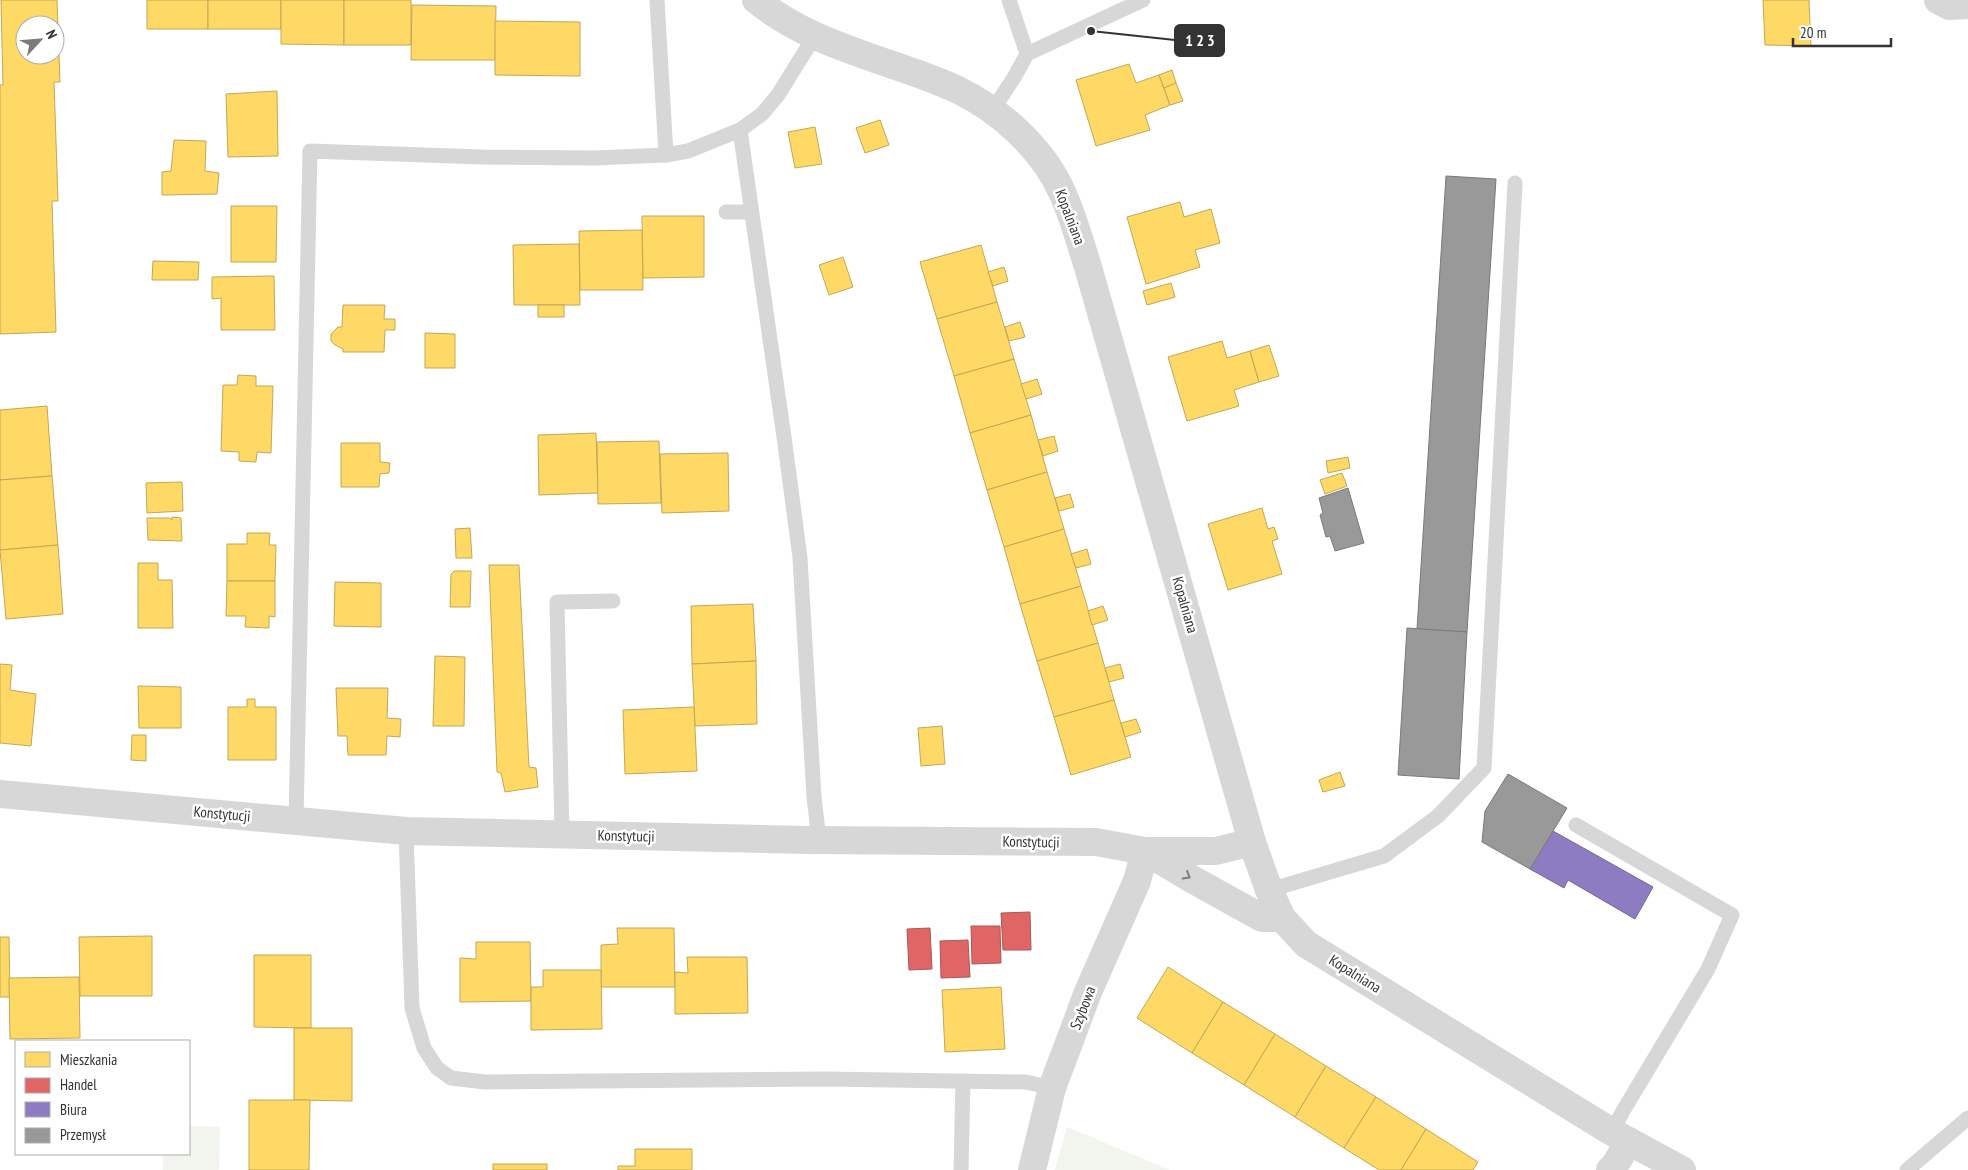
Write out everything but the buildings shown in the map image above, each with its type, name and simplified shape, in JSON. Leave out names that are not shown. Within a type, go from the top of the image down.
[{"type":"street","name":"Kopalniana","points":[[756,0],[791,25],[814,37],[931,78],[960,91],[992,111],[1029,144],[1046,166],[1061,191],[1088,267],[1252,842],[1269,890],[1282,918],[1306,944],[1620,1136],[1682,1170]]},
{"type":"street","points":[[1938,0],[1949,6],[1968,5]]},
{"type":"street","name":"Konstytucji","points":[[0,794],[406,831],[819,840],[1096,842],[1145,850],[1216,851],[1252,842]]},
{"type":"street","points":[[1145,850],[1190,878],[1262,918],[1282,918]]},
{"type":"street","name":"Szybowa","points":[[1032,1170],[1052,1088],[1088,992],[1137,882],[1145,850]]},
{"type":"street","points":[[1610,1170],[1615,1165],[1620,1136]]},
{"type":"lane","points":[[657,0],[666,155]]},
{"type":"lane","points":[[1009,0],[1027,54]]},
{"type":"lane","points":[[992,111],[1027,54],[1143,0]]},
{"type":"lane","points":[[296,821],[310,151],[595,158],[666,155],[688,151],[740,130],[762,114],[778,95],[814,37]]},
{"type":"lane","points":[[740,130],[800,558],[814,797],[819,840]]},
{"type":"lane","points":[[1269,890],[1384,856],[1438,816],[1484,768],[1515,183]]},
{"type":"lane","points":[[726,212],[751,212]]},
{"type":"lane","points":[[562,835],[557,602],[613,601]]},
{"type":"lane","points":[[1576,825],[1732,915],[1708,969],[1623,1111],[1620,1136]]},
{"type":"lane","points":[[406,831],[412,1008],[424,1048],[437,1068],[451,1078],[485,1082],[816,1079],[1026,1082],[1052,1088]]},
{"type":"lane","points":[[961,1170],[963,1081]]},
{"type":"lane","points":[[1907,1170],[1968,1118]]},
{"type":"shaded area","points":[[190,1126],[220,1127],[219,1170],[163,1170],[163,1155],[190,1155]]},
{"type":"shaded area","points":[[1067,1127],[1170,1170],[1055,1170]]},
{"type":"place","name":"1 2 3","points":[[1091,31]]}]
